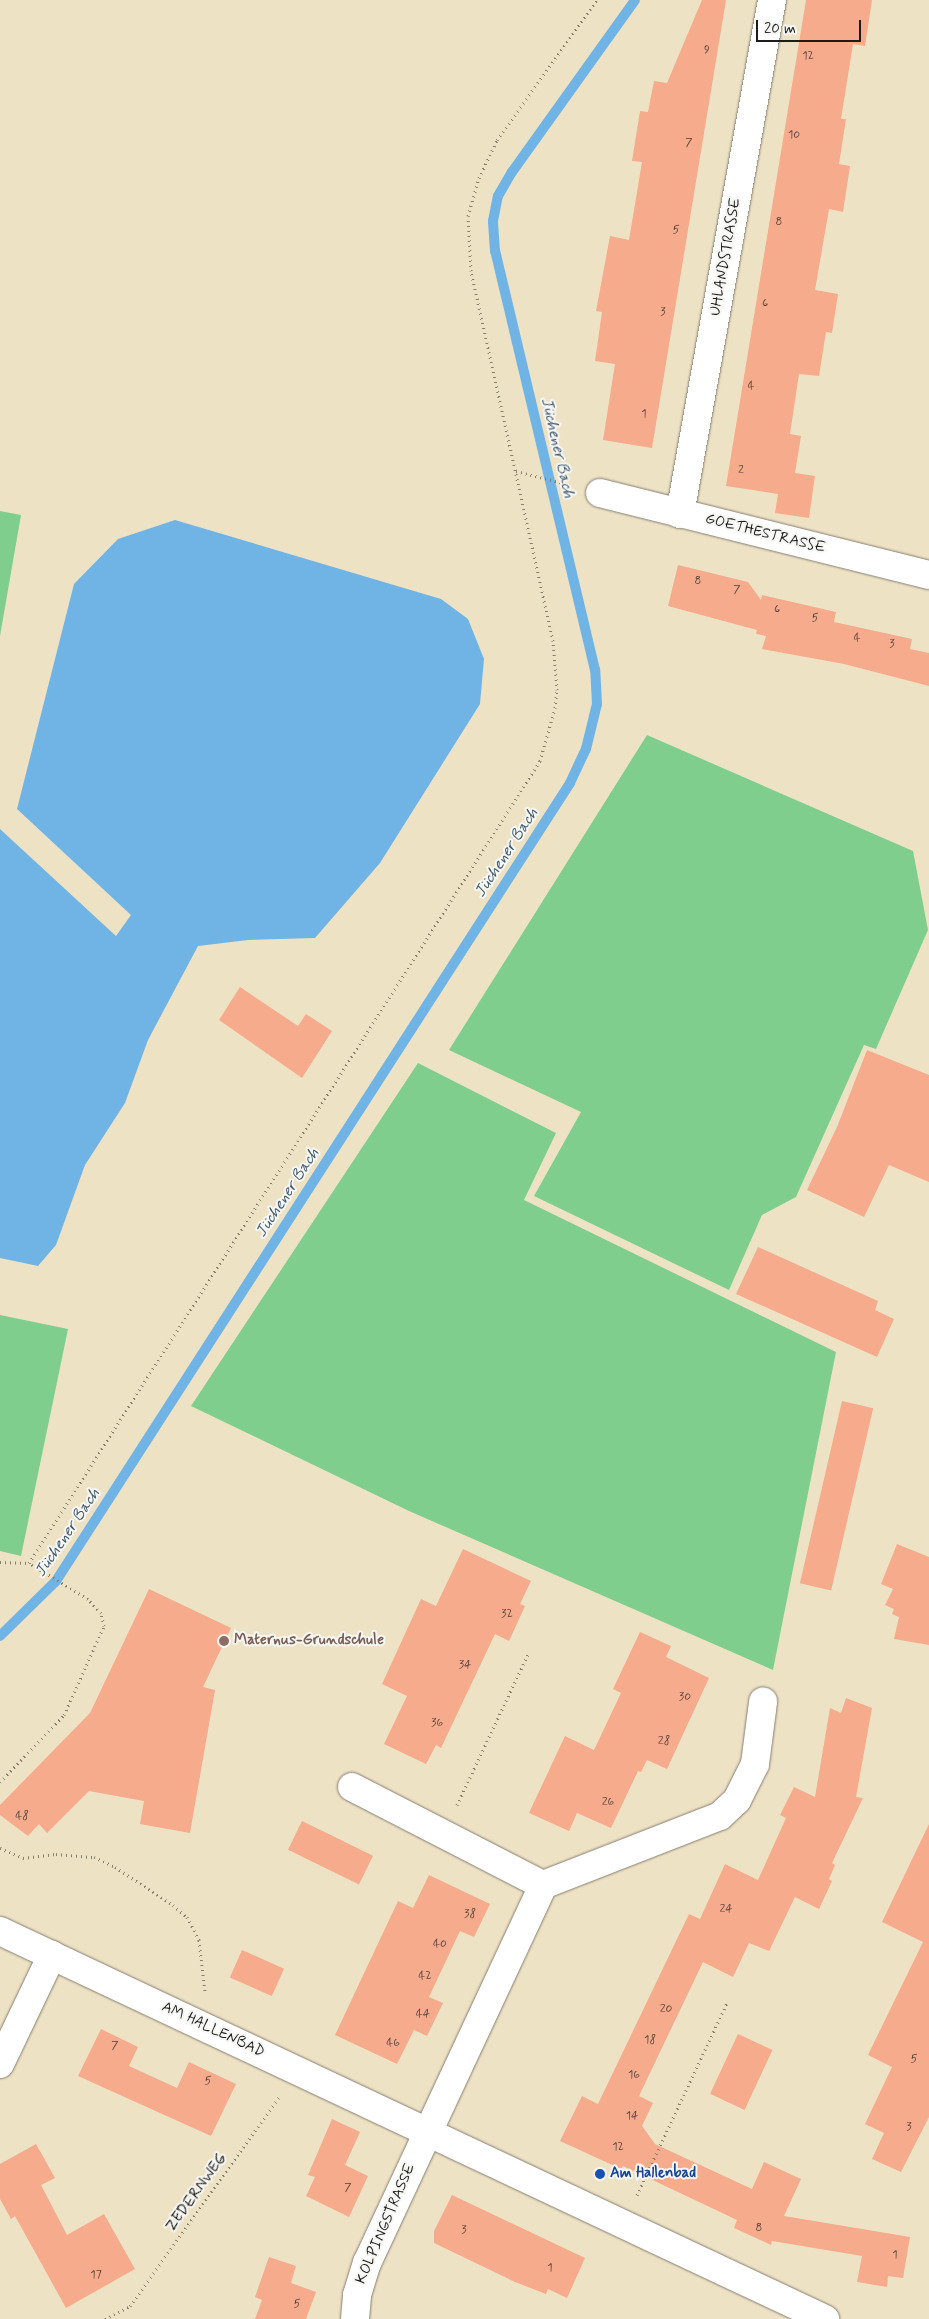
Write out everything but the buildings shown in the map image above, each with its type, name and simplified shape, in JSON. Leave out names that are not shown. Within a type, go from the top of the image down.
[{"type":"street","name":"UHLANDSTRASSE","points":[[680,514],[772,0]]},
{"type":"street","name":"GOETHESTRASSE","points":[[600,493],[929,575]]},
{"type":"street","points":[[426,2131],[543,1885],[720,1816],[736,1800],[755,1764],[763,1702]]},
{"type":"street","points":[[352,1787],[543,1885]]},
{"type":"street","name":"AM HALLENBAD","points":[[0,1931],[825,2319]]},
{"type":"street","points":[[0,2064],[52,1955]]},
{"type":"street","name":"KOLPINGSTRASSE","points":[[355,2319],[357,2295],[367,2263],[426,2131]]},
{"type":"path","points":[[29,1563],[540,760],[556,708],[556,673],[553,641],[471,271],[468,216],[479,178],[497,140],[597,0]]},
{"type":"path","points":[[516,470],[600,493]]},
{"type":"path","points":[[0,1562],[29,1563],[83,1595],[103,1619],[103,1632],[64,1715],[0,1782]]},
{"type":"path","points":[[444,1834],[529,1652]]},
{"type":"path","points":[[0,1848],[24,1858],[64,1854],[100,1859],[178,1909],[187,1917],[199,1940],[209,2028]]},
{"type":"path","points":[[622,2225],[728,2001]]},
{"type":"path","name":"ZEDERNWEG","points":[[105,2319],[130,2306],[298,2070]]},
{"type":"green space","points":[[0,511],[21,515],[0,636]]},
{"type":"green space","points":[[647,735],[913,851],[928,930],[876,1049],[864,1045],[796,1197],[762,1215],[729,1290],[534,1196],[581,1112],[449,1050]]},
{"type":"green space","points":[[418,1063],[556,1133],[524,1200],[836,1352],[773,1670],[409,1511],[191,1406]]},
{"type":"green space","points":[[0,1315],[68,1329],[21,1556],[0,1551]]},
{"type":"water","points":[[175,520],[441,599],[468,619],[484,659],[480,704],[380,863],[315,938],[248,940],[198,946],[148,1040],[125,1103],[85,1165],[56,1245],[38,1266],[0,1258],[0,829],[116,936],[131,915],[17,809],[74,584],[118,539]]},
{"type":"waterway","name":"Jüchener Bach","points":[[0,1636],[56,1581],[570,783],[586,749],[597,704],[595,670],[495,251],[493,221],[498,196],[512,172],[635,0]]},
{"type":"place","name":"Maternus-Grundschule","points":[[224,1641]]},
{"type":"place","name":"Am Hallenbad","points":[[600,2174]]}]
